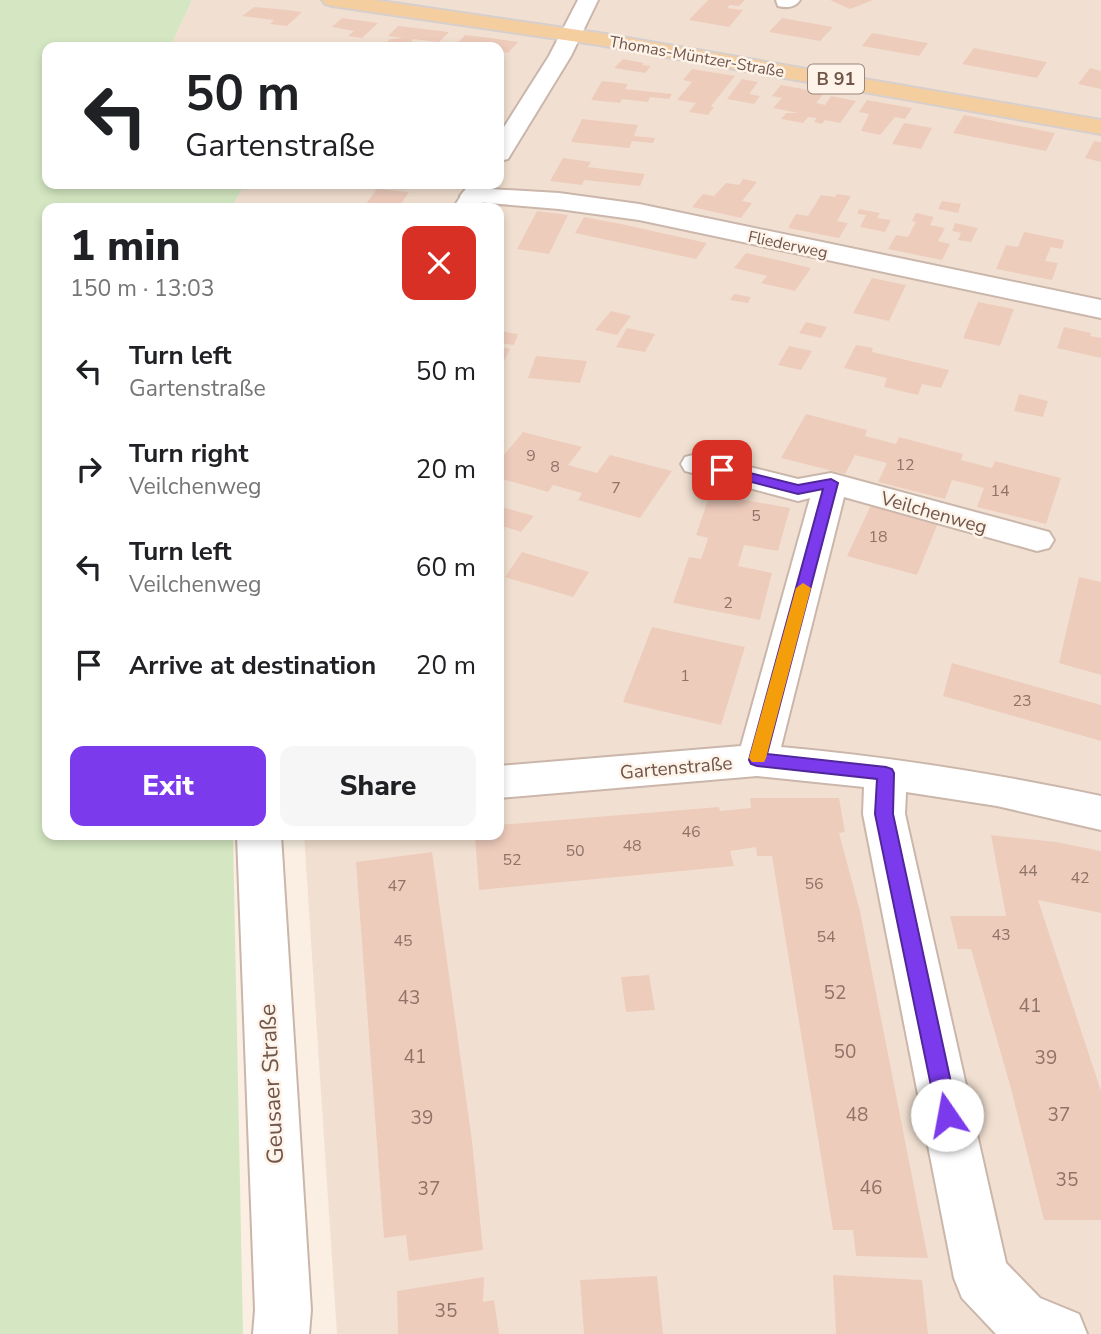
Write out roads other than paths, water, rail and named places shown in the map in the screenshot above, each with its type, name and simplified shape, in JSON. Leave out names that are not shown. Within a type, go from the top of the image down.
[{"type":"main road","name":"Thomas-Müntzer-Straße","points":[[332,0],[579,18],[1101,127]]},
{"type":"main road","name":"Thomas-Müntzer-Straße","points":[[456,0],[820,56],[1101,107]]},
{"type":"street","points":[[504,146],[579,18]]},
{"type":"street","name":"Fliederweg","points":[[473,196],[559,201],[639,212],[1101,309]]},
{"type":"street","name":"Veilchenweg","points":[[697,464],[798,490],[831,483],[1037,540]]},
{"type":"street","points":[[757,760],[831,483]]},
{"type":"street","name":"Gartenstraße","points":[[504,782],[757,760],[886,773],[997,790],[1101,813]]},
{"type":"street","points":[[886,773],[884,814],[982,1278],[1020,1318],[1059,1334]]},
{"type":"street","name":"Geusaer Straße","points":[[259,840],[283,1310],[281,1334]]}]
